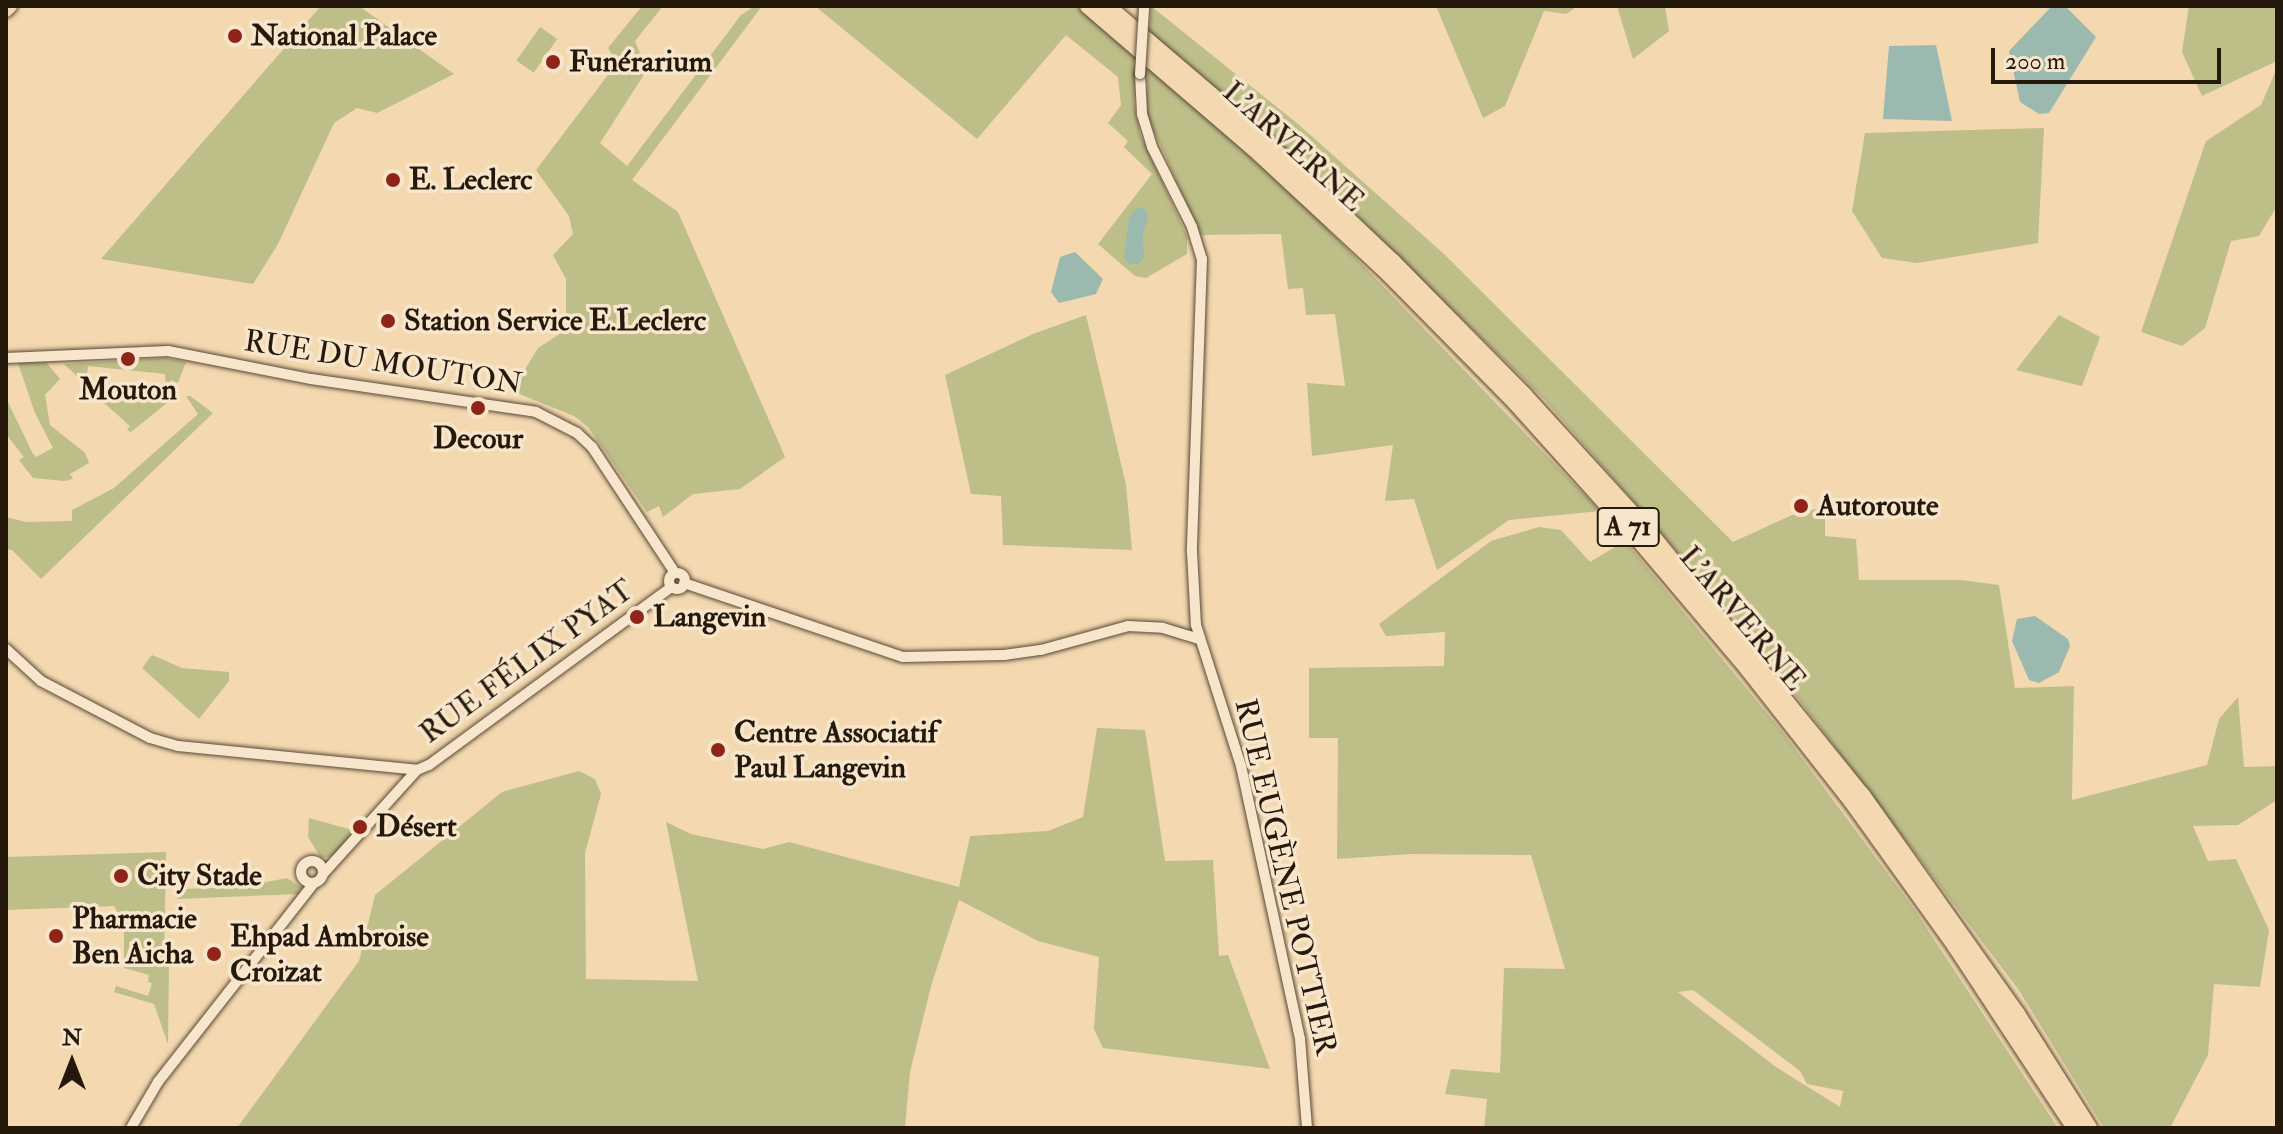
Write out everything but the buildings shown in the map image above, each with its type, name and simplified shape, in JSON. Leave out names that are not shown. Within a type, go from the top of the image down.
[{"type":"highway","name":"L'ARVERNE","points":[[1088,6],[1249,144],[1388,273],[1516,403],[1619,517],[1748,669],[1862,815],[1956,947],[2075,1128]]},
{"type":"highway","name":"L'ARVERNE","points":[[1107,6],[1266,142],[1393,262],[1513,384],[1648,531],[1810,727],[1880,819],[2017,1014],[2089,1128]]},
{"type":"street","name":"RUE EUGÈNE POTTIER","points":[[1144,7],[1140,74],[1142,114],[1152,147],[1192,227],[1204,274],[1195,405],[1192,552],[1199,639],[1232,733],[1244,781],[1300,1039],[1307,1128]]},
{"type":"street","name":"RUE DU MOUTON","points":[[6,358],[168,351],[311,379],[536,412],[577,433],[592,447],[675,573]]},
{"type":"street","points":[[675,573],[682,574],[684,583],[679,588],[671,587],[669,580],[675,573]]},
{"type":"street","points":[[684,583],[903,657],[1004,655],[1041,650],[1128,626],[1163,628],[1199,639]]},
{"type":"street","name":"RUE FÉLIX PYAT","points":[[6,649],[41,681],[150,738],[178,746],[417,770],[429,765],[671,587]]},
{"type":"street","points":[[131,1128],[185,1046],[305,897],[310,882],[339,860],[417,770]]},
{"type":"street","points":[[310,882],[301,875],[304,864],[312,860],[323,870]]},
{"type":"green space","points":[[321,6],[359,6],[454,74],[377,113],[357,108],[334,123],[278,244],[253,284],[101,259]]},
{"type":"green space","points":[[642,6],[663,6],[635,41],[647,70],[600,143],[627,166],[741,15],[755,6],[762,6],[632,180],[678,212],[785,457],[740,489],[693,494],[663,517],[659,506],[647,512],[588,427],[574,416],[512,391],[538,348],[566,330],[566,279],[553,255],[573,234],[569,216],[536,170],[617,63],[608,48]]},
{"type":"green space","points":[[815,6],[1077,6],[1136,55],[1134,104],[1140,134],[1187,236],[1187,254],[1146,278],[1135,276],[1098,244],[1152,174],[1124,147],[1128,141],[1108,123],[1121,105],[1118,77],[1066,35],[977,139]]},
{"type":"green space","points":[[1151,6],[1298,124],[1444,254],[1733,542],[1792,515],[1825,507],[1825,536],[1856,539],[1859,580],[1961,580],[1999,585],[2015,688],[2074,686],[2072,800],[2207,765],[2219,719],[2238,697],[2244,767],[2277,766],[2277,800],[2238,825],[2193,826],[2208,861],[2236,859],[2269,930],[2260,987],[2214,984],[2208,1055],[2170,1128],[2104,1128],[2018,989],[1751,636],[1545,400],[1346,205],[1150,33]]},
{"type":"green space","points":[[1436,6],[1578,6],[1566,14],[1544,11],[1505,106],[1483,118]]},
{"type":"green space","points":[[1617,6],[1665,6],[1669,31],[1633,59]]},
{"type":"green space","points":[[2189,6],[2277,6],[2277,61],[2202,96],[2182,52]]},
{"type":"green space","points":[[540,27],[557,39],[534,73],[516,61]]},
{"type":"green space","points":[[1148,63],[1321,222],[1600,511],[1509,520],[1437,570],[1414,499],[1385,501],[1393,445],[1312,456],[1307,383],[1345,386],[1335,314],[1306,315],[1303,288],[1288,289],[1281,234],[1201,235],[1147,116]]},
{"type":"green space","points":[[2277,68],[2277,206],[2259,236],[2231,241],[2205,328],[2182,346],[2141,332],[2206,141],[2261,105]]},
{"type":"green space","points":[[2044,128],[2038,243],[1917,263],[1882,258],[1852,211],[1865,133]]},
{"type":"green space","points":[[1086,315],[1126,485],[1132,550],[1003,545],[1001,496],[971,494],[945,375],[1033,334]]},
{"type":"green space","points":[[2059,315],[2100,337],[2082,386],[2016,370]]},
{"type":"green space","points":[[165,358],[186,362],[178,383],[171,380],[166,393],[165,374],[88,366],[86,385],[91,387],[173,398],[131,432],[127,430],[130,426],[94,394],[89,397],[79,387],[83,382],[64,364]]},
{"type":"green space","points":[[46,362],[60,379],[45,395],[50,425],[85,453],[89,463],[70,474],[73,479],[64,481],[33,478],[19,460],[24,457],[6,434],[6,398],[33,454],[36,457],[53,448],[35,413],[18,363]]},
{"type":"green space","points":[[186,396],[213,413],[41,579],[12,550],[6,549],[6,517],[26,522],[72,521],[72,510],[114,488],[198,414]]},
{"type":"green space","points":[[1539,527],[1561,530],[1590,562],[1625,541],[1784,734],[1914,909],[2058,1128],[1484,1128],[1487,1099],[1445,1094],[1451,1069],[1500,1073],[1504,968],[1565,969],[1531,855],[1411,854],[1337,859],[1338,738],[1309,738],[1309,668],[1444,666],[1445,632],[1386,636],[1379,624],[1491,541]],"holes":[[[1693,990],[1800,1071],[1807,1084],[1843,1091],[1840,1107],[1776,1067],[1678,992]]]},
{"type":"green space","points":[[152,655],[182,668],[229,672],[229,681],[199,719],[142,668]]},
{"type":"green space","points":[[1097,728],[1145,730],[1165,861],[1213,860],[1219,956],[1228,955],[1270,1069],[1103,1048],[1094,1029],[1099,957],[1038,941],[959,900],[931,986],[910,1072],[905,1128],[237,1128],[359,961],[375,895],[502,792],[579,771],[595,779],[601,794],[585,853],[586,979],[698,981],[666,822],[691,834],[763,849],[789,842],[959,887],[970,836],[1048,831],[1083,817]]},
{"type":"green space","points":[[309,818],[356,831],[334,856],[321,858],[308,837]]},
{"type":"green space","points":[[166,852],[164,962],[169,962],[168,1044],[154,1004],[114,992],[116,986],[148,996],[152,983],[148,982],[149,975],[124,968],[124,923],[114,906],[6,910],[6,857]]},
{"type":"green space","points":[[287,878],[302,888],[299,894],[177,899],[182,889],[242,887]]},
{"type":"water","points":[[2052,6],[2065,6],[2096,37],[2049,113],[2039,114],[2020,102],[2009,51]]},
{"type":"water","points":[[1936,45],[1952,121],[1883,119],[1889,46]]},
{"type":"water","points":[[1137,208],[1144,208],[1148,216],[1143,235],[1144,257],[1138,264],[1129,264],[1124,257],[1129,217]]},
{"type":"water","points":[[1075,252],[1103,279],[1096,294],[1059,303],[1051,292],[1060,257]]},
{"type":"water","points":[[2035,616],[2068,639],[2070,646],[2059,672],[2039,683],[2029,680],[2012,641],[2017,619]]},
{"type":"place","name":"National Palace","points":[[235,36]]},
{"type":"place","name":"Funérarium","points":[[553,62]]},
{"type":"place","name":"E. Leclerc","points":[[393,180]]},
{"type":"place","name":"Station Service E.Leclerc","points":[[388,321]]},
{"type":"place","name":"Mouton","points":[[128,359]]},
{"type":"place","name":"Decour","points":[[478,408]]},
{"type":"place","name":"Autoroute","points":[[1801,506]]},
{"type":"place","name":"Langevin","points":[[637,617]]},
{"type":"place","name":"Centre Associatif Paul Langevin","points":[[718,750]]},
{"type":"place","name":"Désert","points":[[360,827]]},
{"type":"place","name":"City Stade","points":[[121,876]]},
{"type":"place","name":"Pharmacie Ben Aicha","points":[[56,936]]},
{"type":"place","name":"Ehpad Ambroise Croizat","points":[[214,954]]}]
